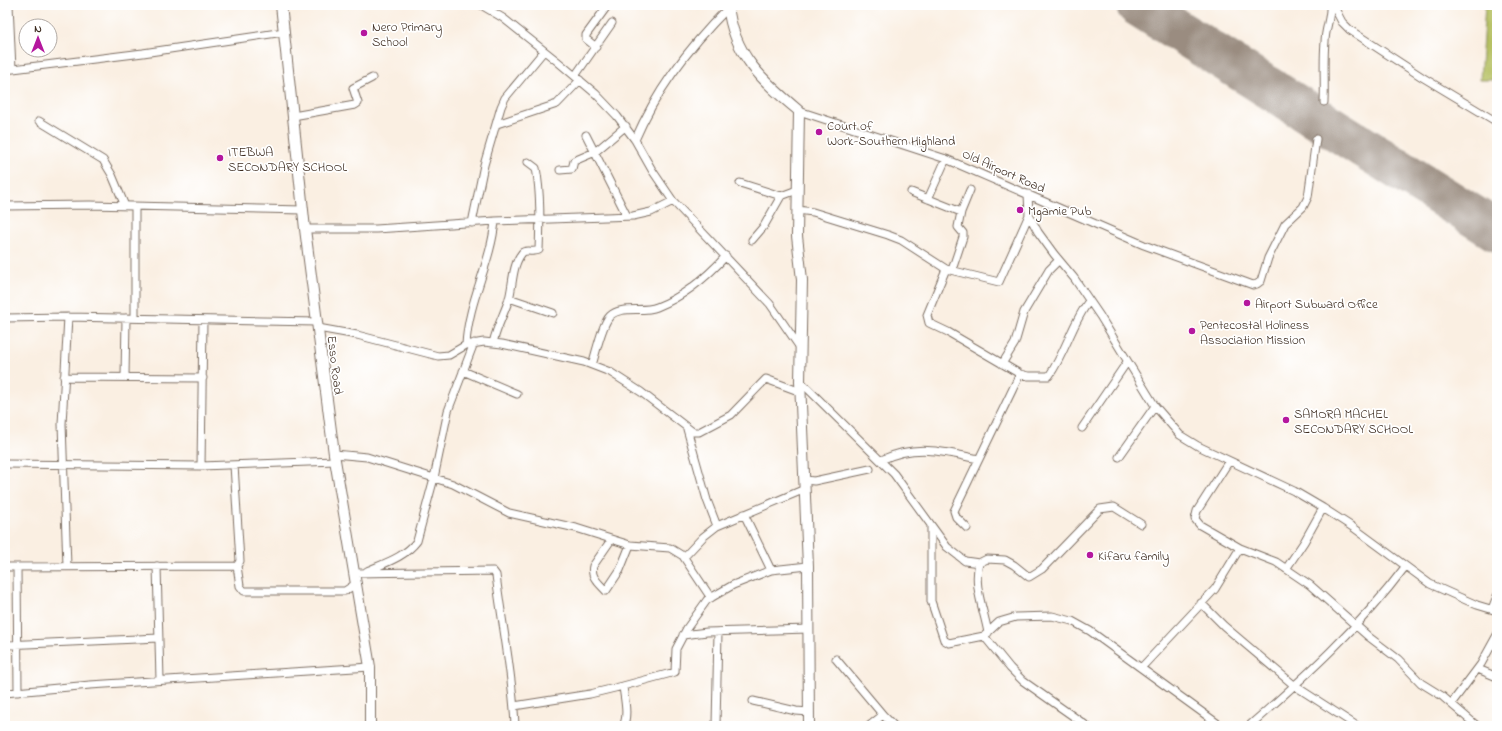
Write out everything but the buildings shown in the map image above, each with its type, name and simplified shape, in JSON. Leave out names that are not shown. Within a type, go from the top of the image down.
[{"type":"street","points":[[9,5],[8,70],[143,53],[284,32]]},
{"type":"street","name":"Esso Road","points":[[281,5],[305,229],[334,458],[359,576],[370,667],[370,726]]},
{"type":"street","points":[[596,47],[586,39],[586,35],[608,5]]},
{"type":"street","points":[[1324,102],[1324,43],[1330,16],[1330,5]]},
{"type":"street","points":[[1333,5],[1342,22],[1350,30],[1416,73],[1497,122]]},
{"type":"street","points":[[484,6],[503,18],[578,78],[626,126],[652,170],[673,201],[770,304],[801,350]]},
{"type":"street","points":[[635,140],[647,115],[695,44],[728,7]]},
{"type":"street","name":"Old Airport Road","points":[[728,7],[735,37],[755,71],[768,85],[799,111],[946,159],[1144,245],[1246,283],[1257,284],[1260,281],[1268,258],[1285,224],[1303,206],[1308,197],[1316,139]]},
{"type":"street","points":[[497,124],[557,104],[578,78],[612,23]]},
{"type":"street","points":[[472,223],[484,165],[501,107],[506,98],[544,52]]},
{"type":"street","points":[[293,116],[355,105],[358,103],[353,88],[372,78]]},
{"type":"street","points":[[799,111],[797,236],[802,280],[800,387],[808,566],[809,726]]},
{"type":"street","points":[[39,121],[103,160],[112,175],[125,206]]},
{"type":"street","points":[[560,170],[572,169],[574,161],[595,152],[626,126]]},
{"type":"street","points":[[586,134],[627,216]]},
{"type":"street","points":[[928,199],[946,159]]},
{"type":"street","points":[[493,343],[496,328],[509,298],[514,272],[521,254],[523,252],[536,252],[539,250],[540,220],[536,168],[528,162]]},
{"type":"street","points":[[740,183],[781,196],[797,190]]},
{"type":"street","points":[[970,190],[961,212],[958,227],[963,233],[963,237],[927,315],[929,323],[948,332],[1020,374],[1028,376],[1050,376],[1067,346],[1083,308],[1089,301]]},
{"type":"street","points":[[911,192],[961,212]]},
{"type":"street","points":[[1028,194],[1030,215],[1038,232],[1058,260],[1074,278],[1155,406],[1180,435],[1228,461],[1294,491],[1323,508],[1360,532],[1405,567],[1442,591],[1477,605],[1495,610],[1497,596]]},
{"type":"street","points":[[752,240],[764,226],[781,196]]},
{"type":"street","points":[[305,229],[376,229],[495,221],[627,216],[651,212],[673,201]]},
{"type":"street","points":[[5,206],[125,206],[303,210]]},
{"type":"street","points":[[135,207],[135,318]]},
{"type":"street","points":[[797,210],[812,212],[888,235],[901,240],[949,269],[999,282],[1030,215]]},
{"type":"street","points":[[466,344],[466,332],[471,309],[481,275],[491,251],[495,221]]},
{"type":"street","points":[[592,365],[606,322],[611,314],[623,311],[648,310],[661,306],[700,283],[726,256]]},
{"type":"street","points":[[1002,364],[1015,343],[1027,306],[1049,270],[1058,260]]},
{"type":"street","points":[[509,298],[553,313]]},
{"type":"street","points":[[67,566],[62,424],[68,317]]},
{"type":"street","points":[[5,318],[135,318],[318,325],[438,356],[449,355],[466,344],[493,343],[569,358],[610,372],[641,392],[687,429],[693,432],[699,432],[719,423],[739,408],[754,390],[766,379],[800,387],[881,460],[894,474],[947,547],[965,562],[979,563],[987,559],[1006,560],[1029,577],[1042,569],[1100,509],[1114,508],[1142,524]]},
{"type":"street","points":[[125,377],[126,318]]},
{"type":"street","points":[[201,466],[203,320]]},
{"type":"street","points":[[234,466],[240,561],[237,566],[240,586],[244,591],[345,591],[359,576],[402,555],[417,541],[434,478],[448,411],[474,343]]},
{"type":"street","points":[[1082,428],[1127,362]]},
{"type":"street","points":[[463,371],[516,394]]},
{"type":"street","points":[[967,528],[956,517],[954,510],[967,487],[1020,374]]},
{"type":"street","points":[[64,377],[203,378]]},
{"type":"street","points":[[1119,457],[1155,406]]},
{"type":"street","points":[[687,429],[707,500],[717,526]]},
{"type":"street","points":[[881,460],[906,451],[923,450],[951,452],[979,459]]},
{"type":"street","points":[[5,464],[234,466],[366,457],[419,475],[434,478],[468,491],[509,513],[587,531],[630,545],[670,548],[683,556],[711,598]]},
{"type":"street","points":[[1228,461],[1218,480],[1203,498],[1197,511],[1195,519],[1200,525],[1240,548],[1276,562],[1286,568],[1324,596],[1402,663],[1421,683],[1434,690],[1477,726]]},
{"type":"street","points":[[683,556],[717,526],[805,484],[870,468]]},
{"type":"street","points":[[1286,568],[1304,542],[1323,508]]},
{"type":"street","points":[[744,514],[771,570]]},
{"type":"street","points":[[931,525],[931,601],[944,640],[949,643],[986,634],[999,622],[1016,617],[1052,616],[1072,620],[1221,726]]},
{"type":"street","points":[[611,540],[593,566],[592,571],[594,577],[606,591],[620,570],[630,545]]},
{"type":"street","points":[[1141,668],[1215,590],[1240,548]]},
{"type":"street","points":[[979,563],[976,572],[986,634],[1007,665],[1023,681],[1087,726]]},
{"type":"street","points":[[157,566],[160,680]]},
{"type":"street","points":[[5,567],[237,566]]},
{"type":"street","points":[[514,706],[590,694],[675,672],[676,649],[702,604],[734,585],[771,570],[808,566]]},
{"type":"street","points":[[17,567],[18,692]]},
{"type":"street","points":[[1249,726],[1295,686],[1374,607],[1405,567]]},
{"type":"street","points":[[359,576],[493,571],[496,575],[514,706],[515,726]]},
{"type":"street","points":[[1201,604],[1224,626],[1295,686],[1357,726]]},
{"type":"street","points":[[683,635],[718,632],[808,629]]},
{"type":"street","points":[[716,725],[718,632]]},
{"type":"street","points":[[1451,704],[1478,669],[1497,635]]},
{"type":"street","points":[[5,645],[159,638]]},
{"type":"street","points":[[836,659],[894,726]]},
{"type":"street","points":[[5,693],[160,680],[228,677],[370,667]]},
{"type":"street","points":[[1478,669],[1497,677]]},
{"type":"street","points":[[623,686],[626,708],[625,722],[623,726]]},
{"type":"street","points":[[753,701],[796,711],[809,712]]},
{"type":"street","points":[[870,726],[883,715]]},
{"type":"green space","points":[[1485,5],[1497,5],[1497,80],[1480,80]]},
{"type":"runway","points":[[1137,5],[1497,231]]},
{"type":"place","name":"Nero Primary School","points":[[364,33]]},
{"type":"place","name":"Court of Work-Southern Highland","points":[[819,132]]},
{"type":"place","name":"ITEBWA SECONDARY SCHOOL","points":[[220,158]]},
{"type":"place","name":"Mgamie Pub","points":[[1020,210]]},
{"type":"place","name":"Airport Subward Office","points":[[1247,303]]},
{"type":"place","name":"Pentecostal Holiness Association Mission","points":[[1192,331]]},
{"type":"place","name":"SAMORA MACHEL SECONDARY SCHOOL","points":[[1286,420]]},
{"type":"place","name":"Kifaru family","points":[[1090,555]]}]
